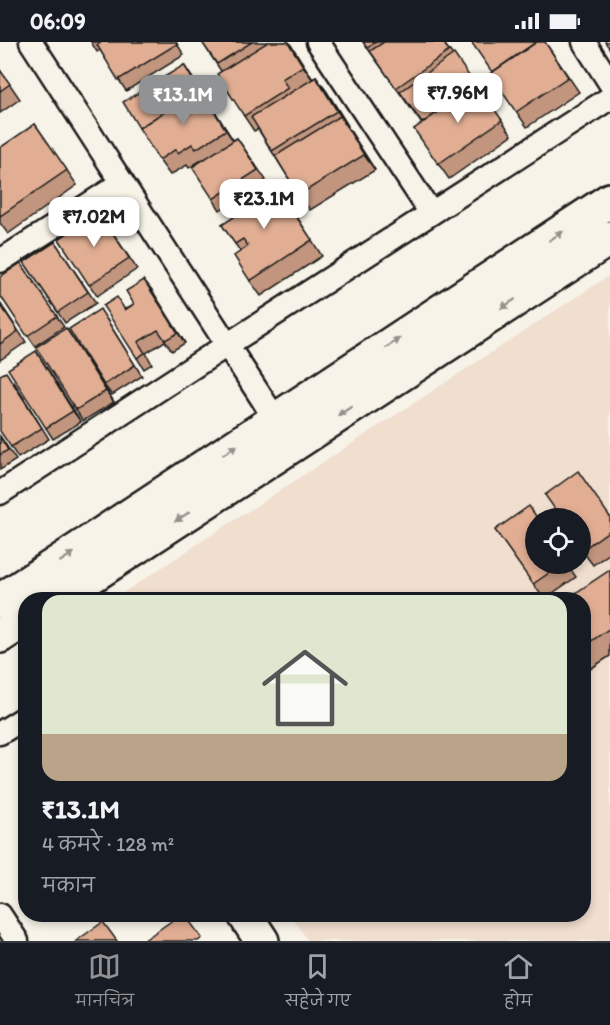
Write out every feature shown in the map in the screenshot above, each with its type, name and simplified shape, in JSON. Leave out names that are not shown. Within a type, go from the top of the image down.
[{"type":"street","points":[[31,42],[284,433]]},
{"type":"street","points":[[318,42],[430,213]]},
{"type":"street","points":[[584,42],[610,83]]},
{"type":"street","points":[[0,494],[610,98]]},
{"type":"street","points":[[0,261],[122,183]]},
{"type":"street","points":[[66,592],[610,200]]},
{"type":"street","points":[[33,592],[284,433],[610,238]]},
{"type":"street","points":[[0,601],[18,596]]},
{"type":"street","points":[[0,636],[18,625]]},
{"type":"street","points":[[0,733],[18,722]]},
{"type":"street","points":[[0,915],[17,941]]},
{"type":"street","points":[[250,922],[262,941]]},
{"type":"shaded area","points":[[610,275],[610,941],[308,941],[296,922],[591,922],[591,592],[124,592]]},
{"type":"building","points":[[102,42],[176,42],[177,44],[118,80],[97,45]]},
{"type":"building","points":[[202,42],[252,42],[217,64]]},
{"type":"building","points":[[268,42],[288,42],[303,66],[282,79],[288,88],[244,116],[217,74]]},
{"type":"building","points":[[363,42],[376,42],[367,48]]},
{"type":"building","points":[[384,42],[443,42],[449,51],[396,88],[370,51]]},
{"type":"building","points":[[536,42],[492,72],[472,43]]},
{"type":"building","points":[[537,42],[545,42],[568,77],[516,112],[490,74]]},
{"type":"building","points":[[454,54],[476,86],[422,123],[400,92]]},
{"type":"building","points":[[184,65],[199,90],[139,128],[123,102]]},
{"type":"building","points":[[0,70],[10,84],[0,91]]},
{"type":"building","points":[[316,77],[337,111],[272,151],[251,117]]},
{"type":"building","points":[[477,85],[502,120],[438,164],[414,129]]},
{"type":"building","points":[[200,89],[226,130],[196,149],[192,144],[178,153],[176,149],[159,160],[139,128]]},
{"type":"building","points":[[340,116],[364,155],[299,195],[275,156]]},
{"type":"building","points":[[35,124],[67,170],[0,216],[0,148]]},
{"type":"building","points":[[237,138],[258,170],[213,199],[192,167]]},
{"type":"building","points":[[256,184],[261,191],[266,188],[274,199],[281,194],[312,240],[250,281],[234,256],[248,246],[243,239],[235,244],[222,225],[234,217],[225,204]]},
{"type":"building","points":[[99,212],[129,258],[89,285],[59,239]]},
{"type":"building","points":[[55,242],[88,292],[58,312],[24,262]]},
{"type":"building","points":[[21,263],[57,316],[27,336],[0,295],[0,277]]},
{"type":"building","points":[[144,280],[178,333],[165,340],[158,330],[138,342],[145,353],[137,358],[103,306],[117,297],[125,310],[134,304],[126,291]]},
{"type":"building","points":[[0,304],[18,331],[0,344]]},
{"type":"building","points":[[100,309],[135,365],[104,385],[69,329]]},
{"type":"building","points":[[66,328],[106,391],[76,410],[36,347]]},
{"type":"building","points":[[36,351],[73,411],[46,428],[8,369]]},
{"type":"building","points":[[6,372],[42,428],[11,447],[0,431],[0,375]]},
{"type":"building","points":[[0,437],[8,450],[0,455]]},
{"type":"building","points":[[578,471],[610,517],[610,530],[591,544],[591,508],[554,508],[545,495]]},
{"type":"building","points":[[525,509],[525,573],[495,530]]},
{"type":"building","points":[[610,570],[610,628],[591,641],[591,592],[577,592]]},
{"type":"building","points":[[526,574],[548,574],[533,584]]},
{"type":"building","points":[[103,922],[117,941],[76,941]]},
{"type":"building","points":[[170,922],[190,922],[202,938],[198,941],[143,941]]}]
